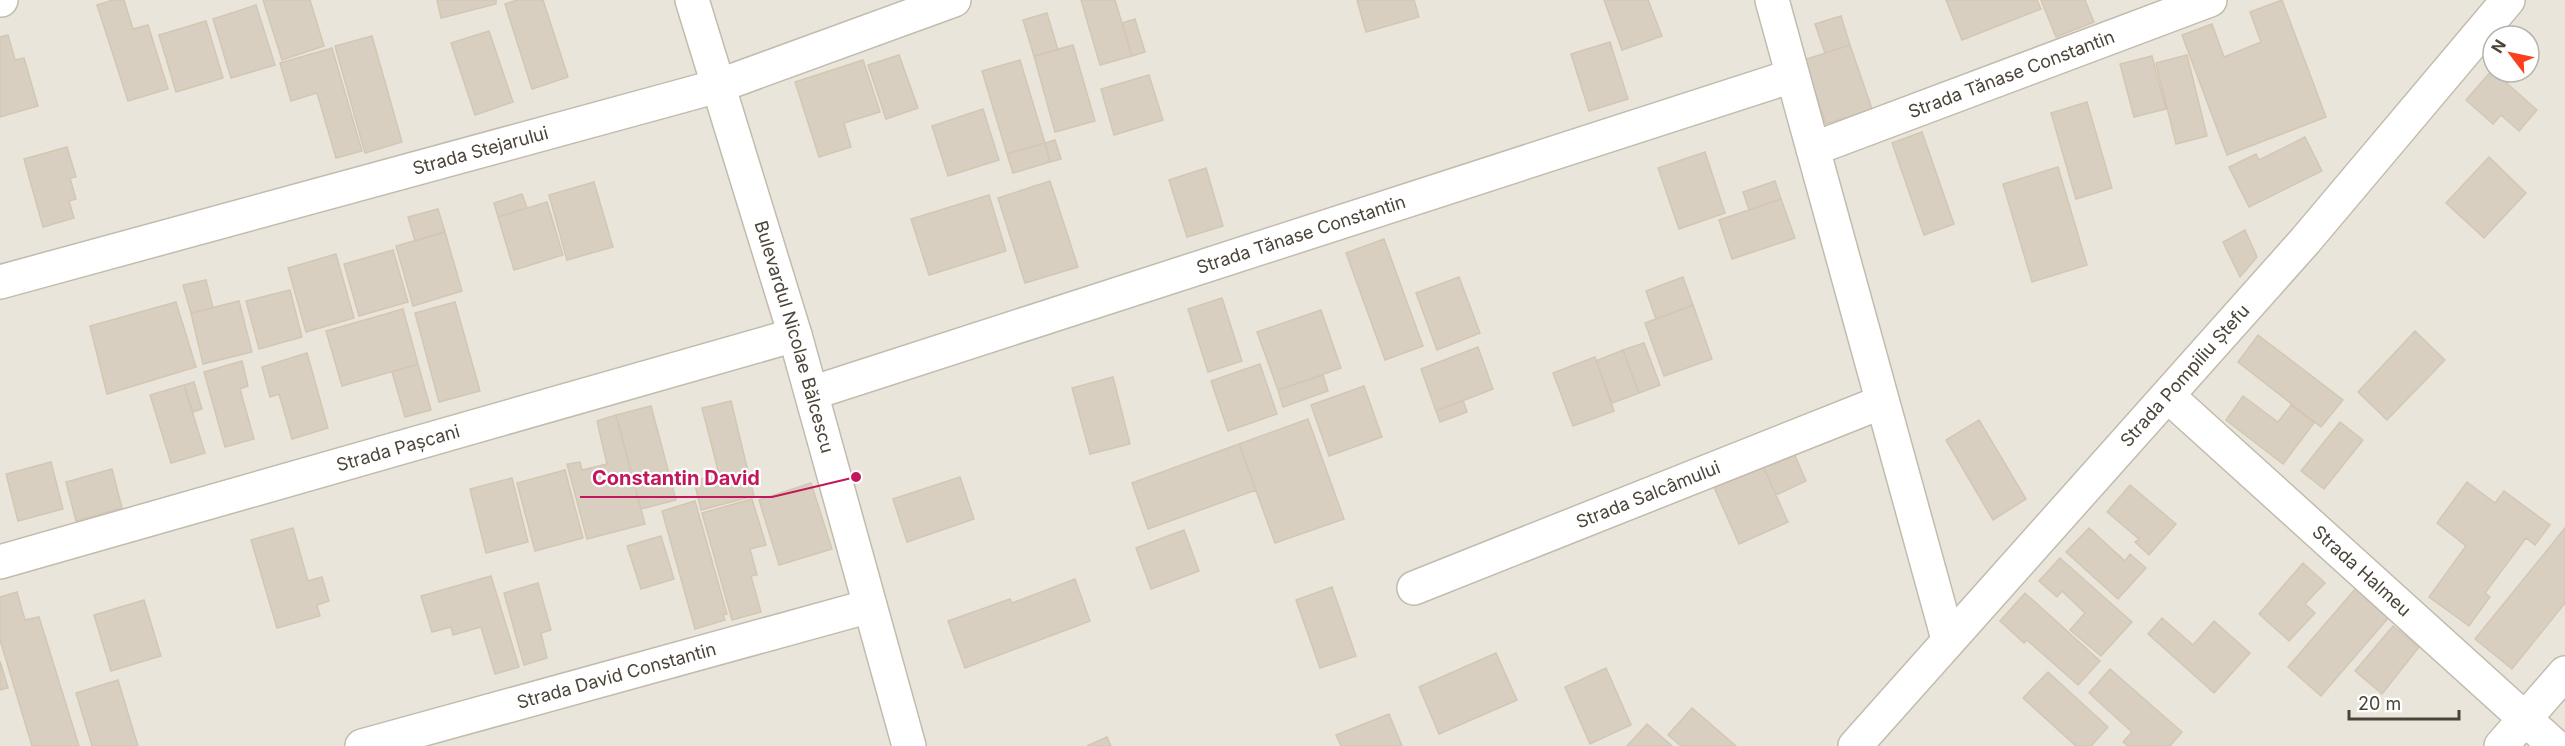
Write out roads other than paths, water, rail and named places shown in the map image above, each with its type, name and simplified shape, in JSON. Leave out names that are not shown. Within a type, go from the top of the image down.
[{"type":"street","name":"Bulevardul Nicolae Bălcescu","points":[[692,0],[812,393],[909,746]]},
{"type":"street","name":"Strada Stejarului","points":[[0,282],[717,86],[954,0]]},
{"type":"street","points":[[1772,0],[1948,639]]},
{"type":"street","name":"Strada Tănase Constantin","points":[[1813,150],[2210,0]]},
{"type":"street","name":"Strada Pompiliu Ștefu","points":[[1855,746],[1948,639],[2305,242],[2508,0]]},
{"type":"street","name":"Strada Tănase Constantin","points":[[812,393],[1792,76]]},
{"type":"street","name":"Strada Pașcani","points":[[0,561],[795,335]]},
{"type":"street","name":"Strada Halmeu","points":[[2168,396],[2555,746]]},
{"type":"street","name":"Strada Salcâmului","points":[[1414,588],[1882,402]]},
{"type":"street","name":"Strada David Constantin","points":[[362,746],[870,606]]},
{"type":"street","points":[[2501,746],[2565,673]]},
{"type":"place","name":"Constantin David","points":[[856,477]]}]
